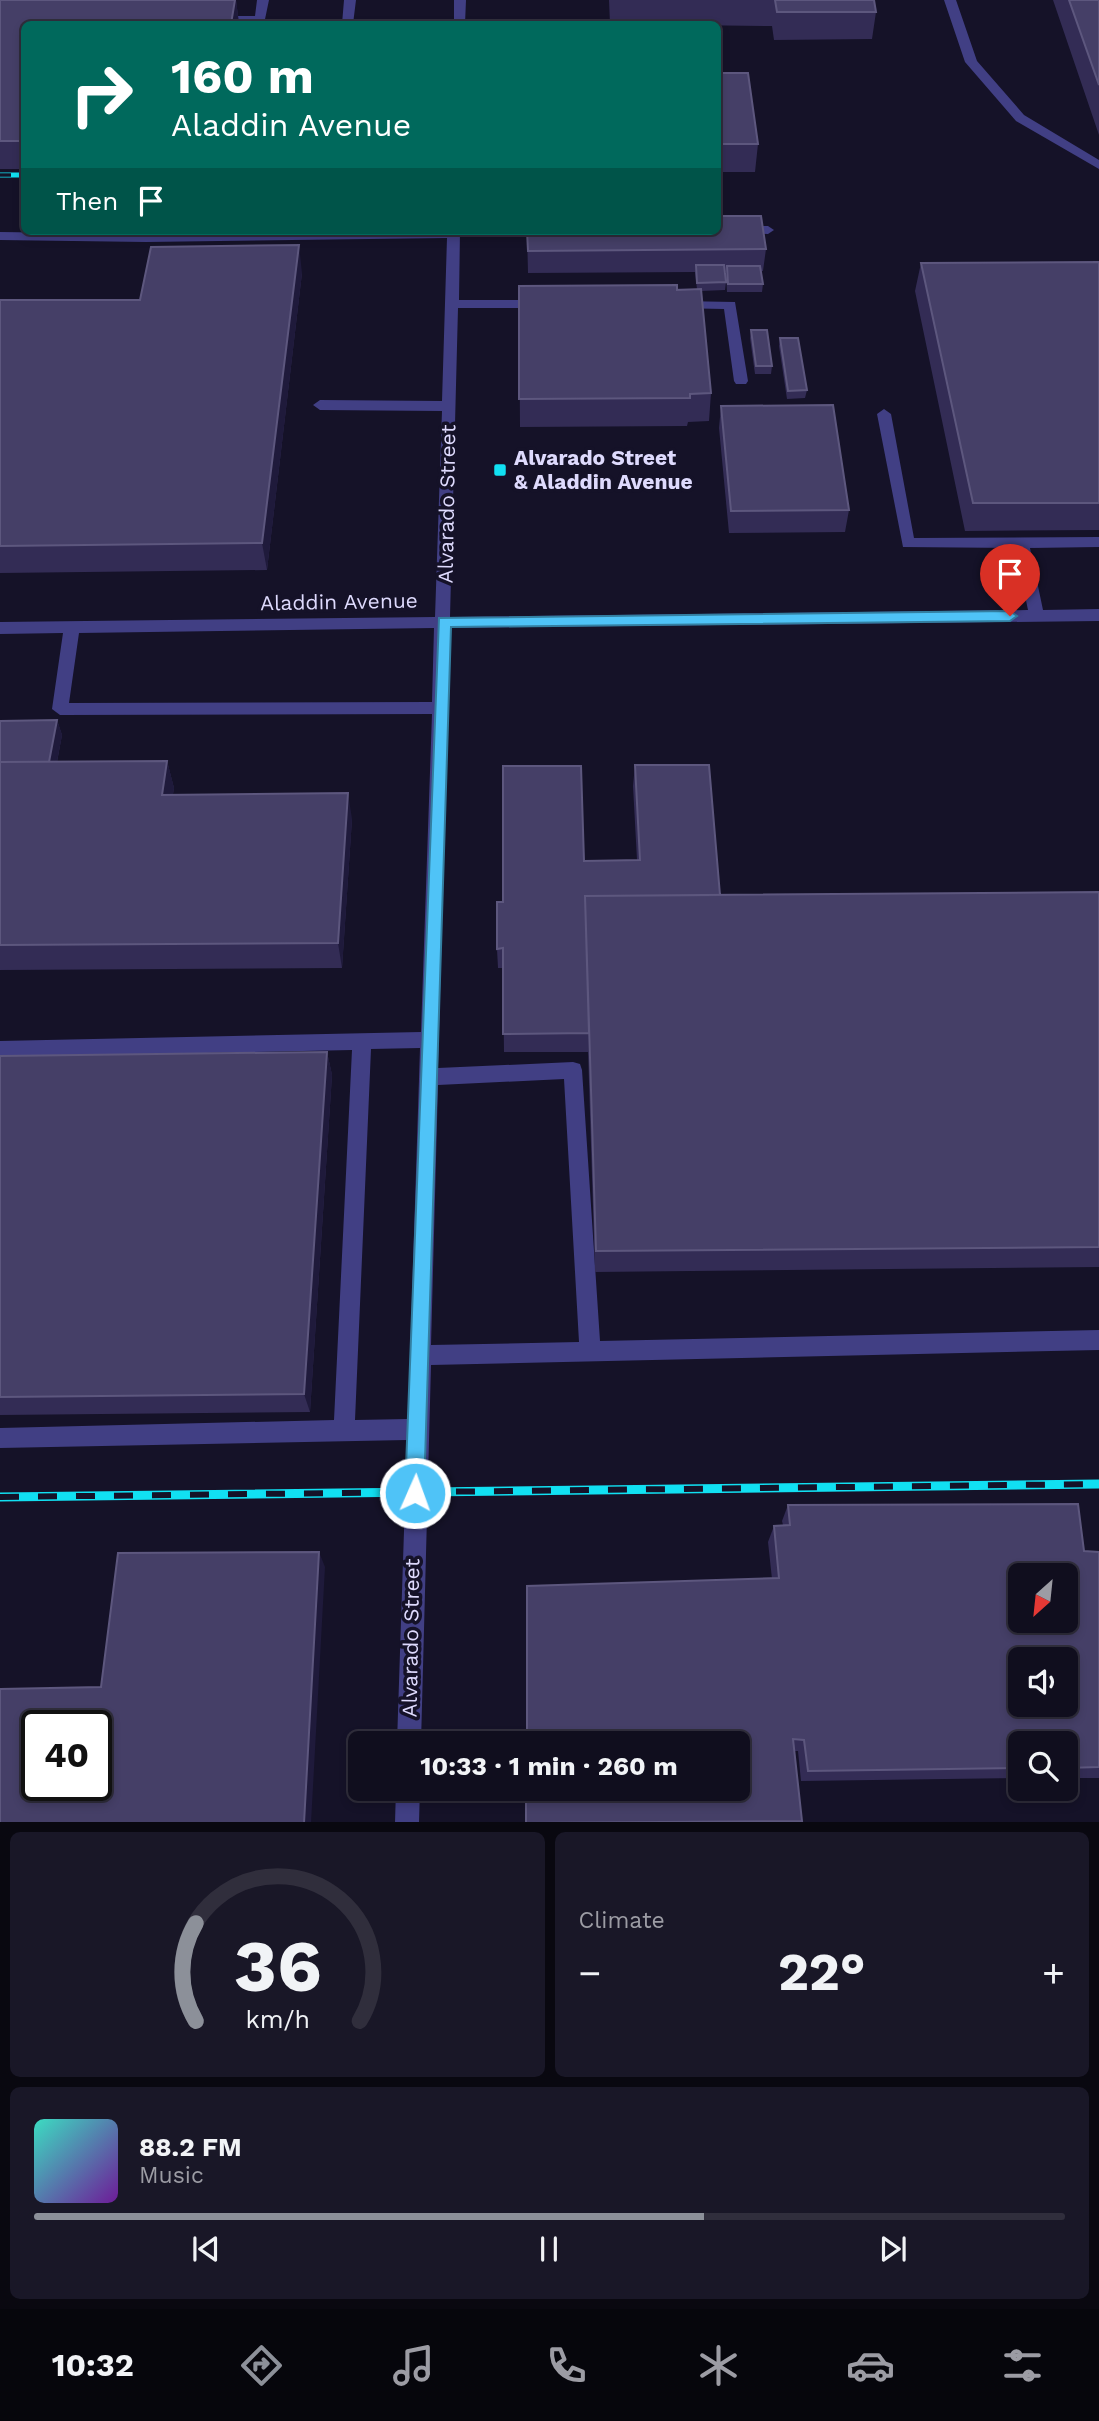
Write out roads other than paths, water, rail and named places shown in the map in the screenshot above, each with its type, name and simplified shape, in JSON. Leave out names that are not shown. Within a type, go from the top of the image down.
[{"type":"street","points":[[259,21],[263,0]]},
{"type":"street","points":[[348,21],[350,0]]},
{"type":"street","points":[[460,0],[460,21]]},
{"type":"street","points":[[950,0],[971,62],[1020,118],[1099,164]]},
{"type":"street","points":[[205,19],[241,21]]},
{"type":"street","points":[[721,229],[768,230]]},
{"type":"street","points":[[0,236],[146,238],[300,235]]},
{"type":"street","name":"Alvarado Street","points":[[409,1731],[454,235]]},
{"type":"street","points":[[452,304],[558,304]]},
{"type":"street","points":[[664,304],[730,305],[741,381]]},
{"type":"street","points":[[320,405],[449,406]]},
{"type":"street","points":[[884,414],[908,543],[1099,542]]},
{"type":"street","points":[[1022,543],[1037,616]]},
{"type":"street","name":"Aladdin Avenue","points":[[0,629],[1099,615]]},
{"type":"street","points":[[72,628],[60,709],[441,708]]},
{"type":"street","points":[[344,1430],[362,1040]]},
{"type":"street","points":[[0,1049],[430,1040]]},
{"type":"street","points":[[429,1077],[573,1070],[590,1352]]},
{"type":"street","points":[[420,1355],[1099,1340]]},
{"type":"street","points":[[0,1438],[417,1429]]},
{"type":"street","points":[[407,1822],[408,1801]]},
{"type":"railway","points":[[0,175],[21,175]]},
{"type":"railway","points":[[0,1497],[1099,1484]]},
{"type":"place","name":"Alvarado Street & Aladdin Avenue","points":[[500,470]]}]
